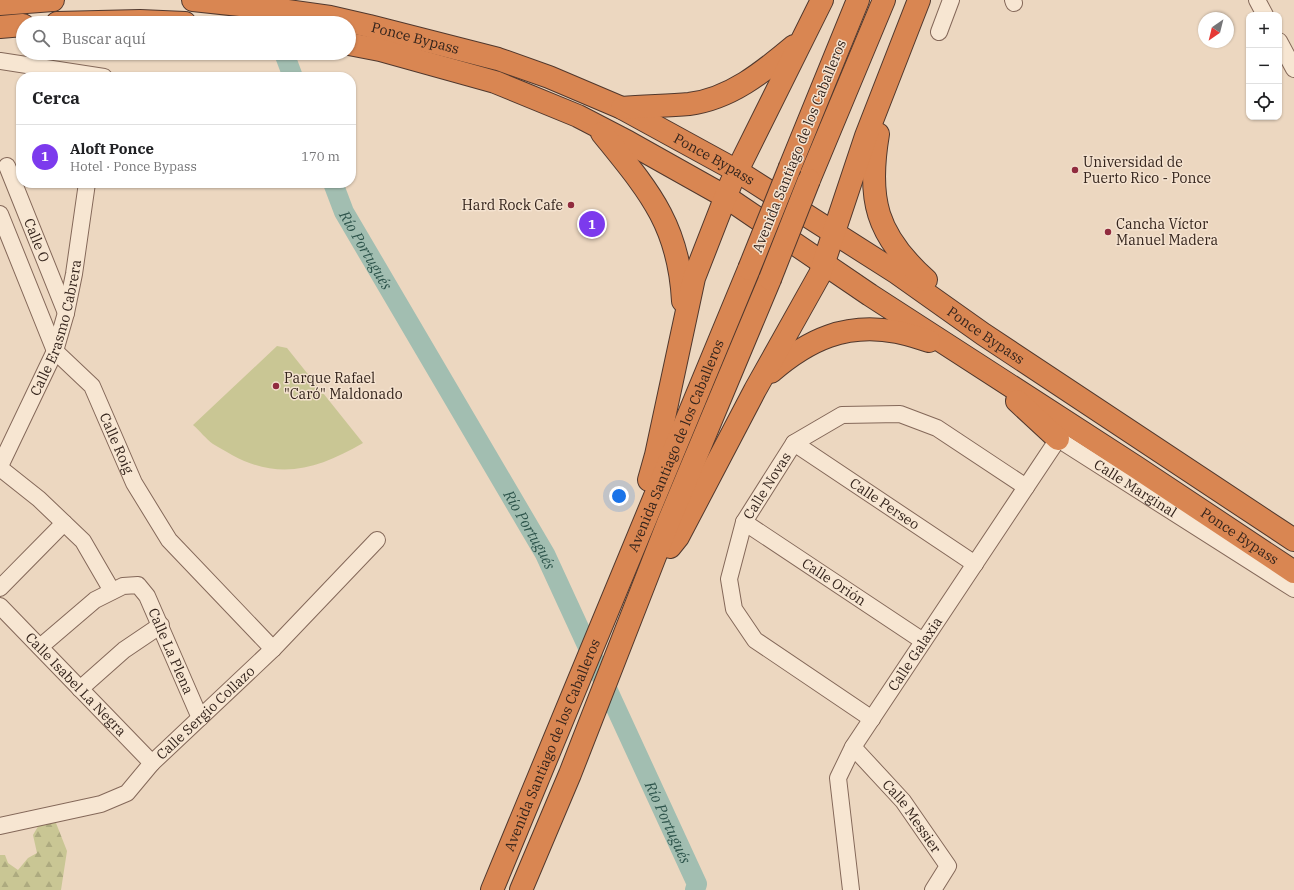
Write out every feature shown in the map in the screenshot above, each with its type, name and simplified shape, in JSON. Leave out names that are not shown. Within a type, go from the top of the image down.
[{"type":"highway","points":[[0,4],[53,0]]},
{"type":"highway","name":"Ponce Bypass","points":[[193,0],[323,16]]},
{"type":"highway","points":[[649,496],[656,455],[700,259],[737,171],[822,0]]},
{"type":"highway","name":"Avenida Santiago de los Caballeros","points":[[492,890],[641,529],[649,496],[749,269],[858,0]]},
{"type":"highway","name":"Avenida Santiago de los Caballeros","points":[[521,890],[570,774],[648,574],[673,530],[809,180],[884,0]]},
{"type":"highway","points":[[673,530],[762,380],[820,274],[866,136],[919,0]]},
{"type":"highway","name":"Ponce Bypass","points":[[356,23],[498,59],[549,77],[622,108],[737,171],[897,273],[972,326],[1150,446],[1294,540]]},
{"type":"highway","points":[[0,27],[16,26]]},
{"type":"highway","points":[[622,108],[689,104],[710,100],[745,84],[765,71],[800,42]]},
{"type":"highway","name":"Ponce Bypass","points":[[356,45],[380,50],[495,82],[578,116],[726,197],[824,264],[1294,572]]},
{"type":"highway","points":[[890,74],[874,161],[872,180],[878,215],[900,254],[972,326]]},
{"type":"highway","points":[[597,127],[640,180],[658,207],[669,231],[681,278],[682,335]]},
{"type":"highway","points":[[762,380],[788,358],[812,342],[850,330],[897,332],[953,348]]},
{"type":"highway","points":[[996,376],[1021,407],[1058,439]]},
{"type":"street","points":[[939,32],[951,0]]},
{"type":"street","points":[[1257,0],[1263,12]]},
{"type":"street","points":[[1282,47],[1294,69]]},
{"type":"street","points":[[0,61],[72,72]]},
{"type":"street","name":"Calle O","points":[[7,166],[66,313]]},
{"type":"street","name":"Calle Erasmo Cabrera","points":[[0,467],[55,351],[66,313],[74,274],[86,188]]},
{"type":"street","name":"Calle Roig","points":[[0,214],[55,351],[92,386],[134,483],[169,540],[273,649]]},
{"type":"street","name":"Calle Novas","points":[[872,719],[755,640],[734,609],[729,579],[744,522],[794,443],[842,415],[900,414],[938,428],[1026,487]]},
{"type":"street","name":"Calle Galaxia","points":[[851,890],[838,778],[853,747],[1058,439]]},
{"type":"street","name":"Calle Marginal","points":[[1058,439],[1294,590]]},
{"type":"street","name":"Calle Perseo","points":[[794,443],[975,564]]},
{"type":"street","points":[[0,467],[40,499],[83,541],[112,591],[95,600],[40,647]]},
{"type":"street","name":"Calle Orión","points":[[744,522],[923,642]]},
{"type":"street","points":[[0,588],[64,523]]},
{"type":"street","name":"Calle Sergio Collazo","points":[[0,826],[101,804],[126,793],[152,763],[273,649],[377,540]]},
{"type":"street","name":"Calle La Plena","points":[[112,591],[123,586],[138,585],[147,596],[161,625],[200,718]]},
{"type":"street","name":"Calle Isabel La Negra","points":[[0,606],[152,763]]},
{"type":"street","points":[[80,689],[124,650],[161,625]]},
{"type":"street","name":"Calle Messier","points":[[853,747],[903,801],[948,866],[934,890]]},
{"type":"green space","name":"Parque Rafael \"Caró\" Maldonado","points":[[277,346],[287,348],[363,443],[330,460],[314,465],[283,469],[266,468],[232,455],[213,444],[193,425]]},
{"type":"green space","points":[[40,823],[56,823],[67,851],[61,890],[0,890],[0,855],[5,855],[8,863],[18,870],[28,858],[37,853],[33,835]]},
{"type":"waterway","name":"Río Portugués","points":[[287,60],[291,72]]},
{"type":"waterway","name":"Río Portugués","points":[[335,188],[344,212],[545,554],[697,884],[695,890]]},
{"type":"place","name":"Universidad de Puerto Rico - Ponce","points":[[1075,170]]},
{"type":"place","name":"Hard Rock Cafe","points":[[571,205]]},
{"type":"place","name":"Aloft Ponce","points":[[592,224]]},
{"type":"place","name":"Cancha Víctor Manuel Madera","points":[[1108,232]]},
{"type":"place","name":"Parque Rafael \"Caró\" Maldonado","points":[[276,386]]}]
